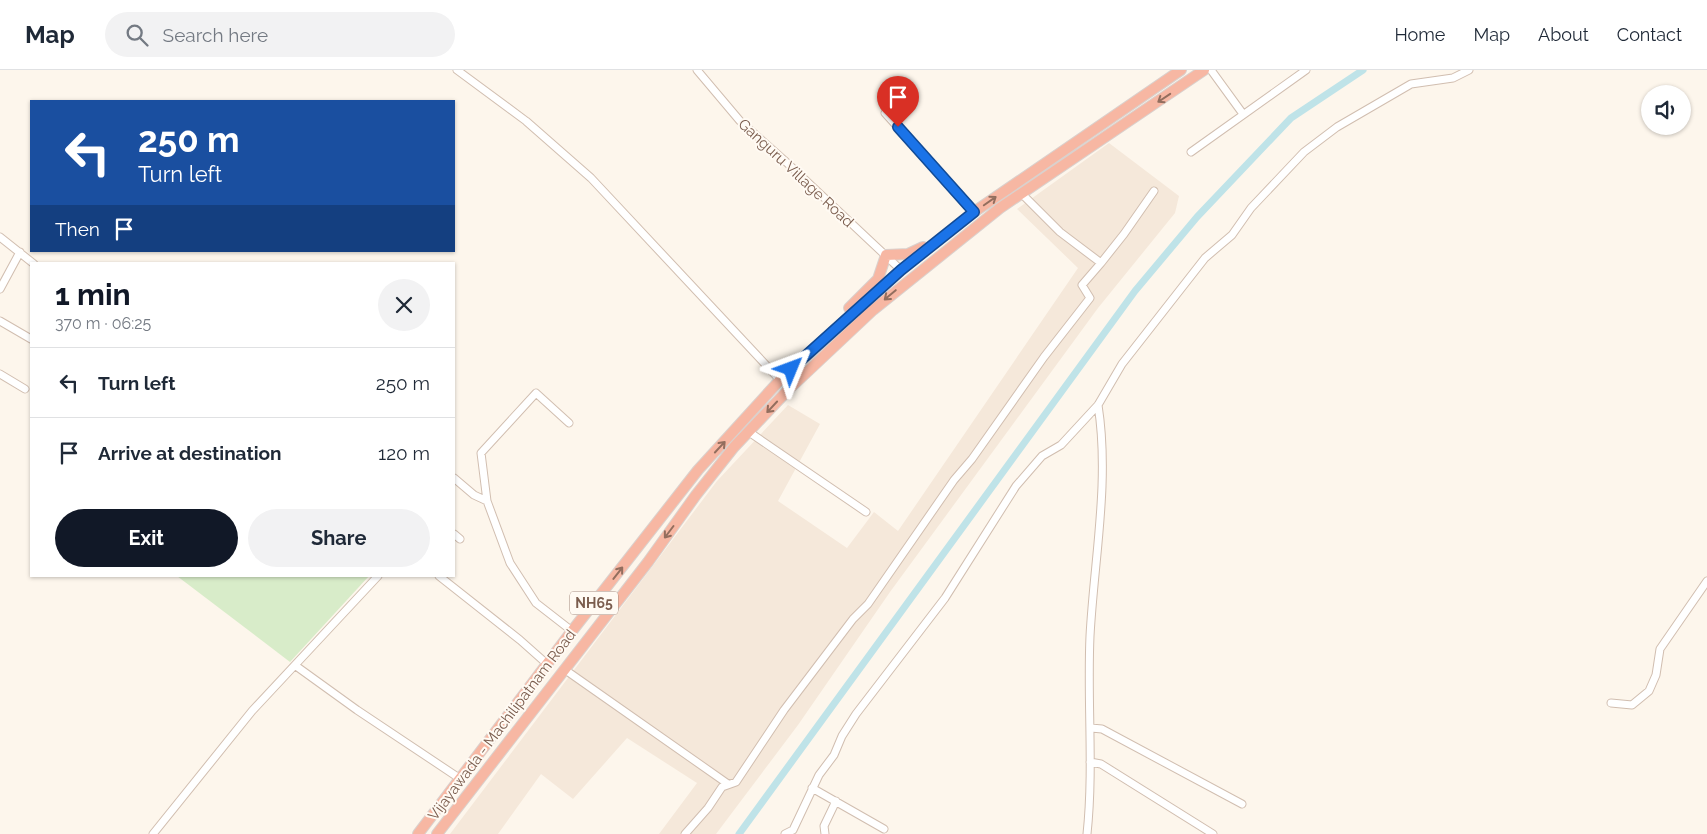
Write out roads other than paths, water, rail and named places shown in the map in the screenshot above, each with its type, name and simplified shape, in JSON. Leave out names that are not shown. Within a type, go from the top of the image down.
[{"type":"highway","name":"Vijayawada - Machilipatnam Road","points":[[418,834],[572,631],[698,470],[780,380],[901,270],[963,220],[1181,70]]},
{"type":"highway","name":"Vijayawada - Machilipatnam Road","points":[[437,834],[648,562],[696,495],[734,447],[789,389],[872,310],[991,215],[1204,70]]},
{"type":"highway","points":[[901,270],[908,272],[970,224],[991,215]]},
{"type":"highway","points":[[824,338],[826,331],[832,324],[878,279],[886,255],[908,254],[963,220]]},
{"type":"street","points":[[457,70],[526,121],[591,178],[780,380]]},
{"type":"street","name":"Ganguru Village Road","points":[[697,70],[740,121],[901,270]]},
{"type":"street","points":[[1211,70],[1243,114]]},
{"type":"street","points":[[1191,152],[1306,70]]},
{"type":"street","points":[[785,834],[796,832],[812,788],[834,755],[842,736],[856,714],[945,598],[1016,486],[1042,456],[1062,445],[1098,405],[1122,364],[1205,258],[1232,235],[1252,208],[1310,147],[1337,126],[1398,90],[1422,81],[1452,78],[1469,70]]},
{"type":"street","points":[[885,113],[974,212]]},
{"type":"street","points":[[685,834],[708,808],[720,789],[736,782],[784,710],[847,626],[868,604],[954,480],[972,459],[1044,357],[1090,298],[1082,285],[1124,234],[1154,190]]},
{"type":"street","points":[[1022,194],[1060,232],[1101,263]]},
{"type":"street","points":[[0,237],[32,262]]},
{"type":"street","points":[[0,289],[20,252]]},
{"type":"street","points":[[0,322],[30,338]]},
{"type":"street","points":[[0,374],[25,389]]},
{"type":"street","points":[[569,423],[536,393],[481,453],[486,501],[504,548],[536,603],[572,631]]},
{"type":"street","points":[[1087,834],[1091,728],[1090,639],[1103,457],[1098,405]]},
{"type":"street","points":[[749,432],[866,512]]},
{"type":"street","points":[[455,479],[474,495],[486,501]]},
{"type":"street","points":[[153,834],[252,711],[377,577]]},
{"type":"street","points":[[440,577],[520,640],[547,664]]},
{"type":"street","points":[[1611,703],[1632,705],[1649,691],[1656,675],[1660,649],[1707,581]]},
{"type":"street","points":[[296,666],[357,710],[459,778]]},
{"type":"street","points":[[564,669],[728,784]]},
{"type":"street","points":[[1091,728],[1102,730],[1242,804]]},
{"type":"street","points":[[1090,762],[1100,764],[1213,834]]},
{"type":"street","points":[[812,788],[884,829]]},
{"type":"street","points":[[826,834],[824,826],[836,801]]},
{"type":"waterway","points":[[739,834],[1135,291],[1197,217],[1291,118],[1363,70]]}]
